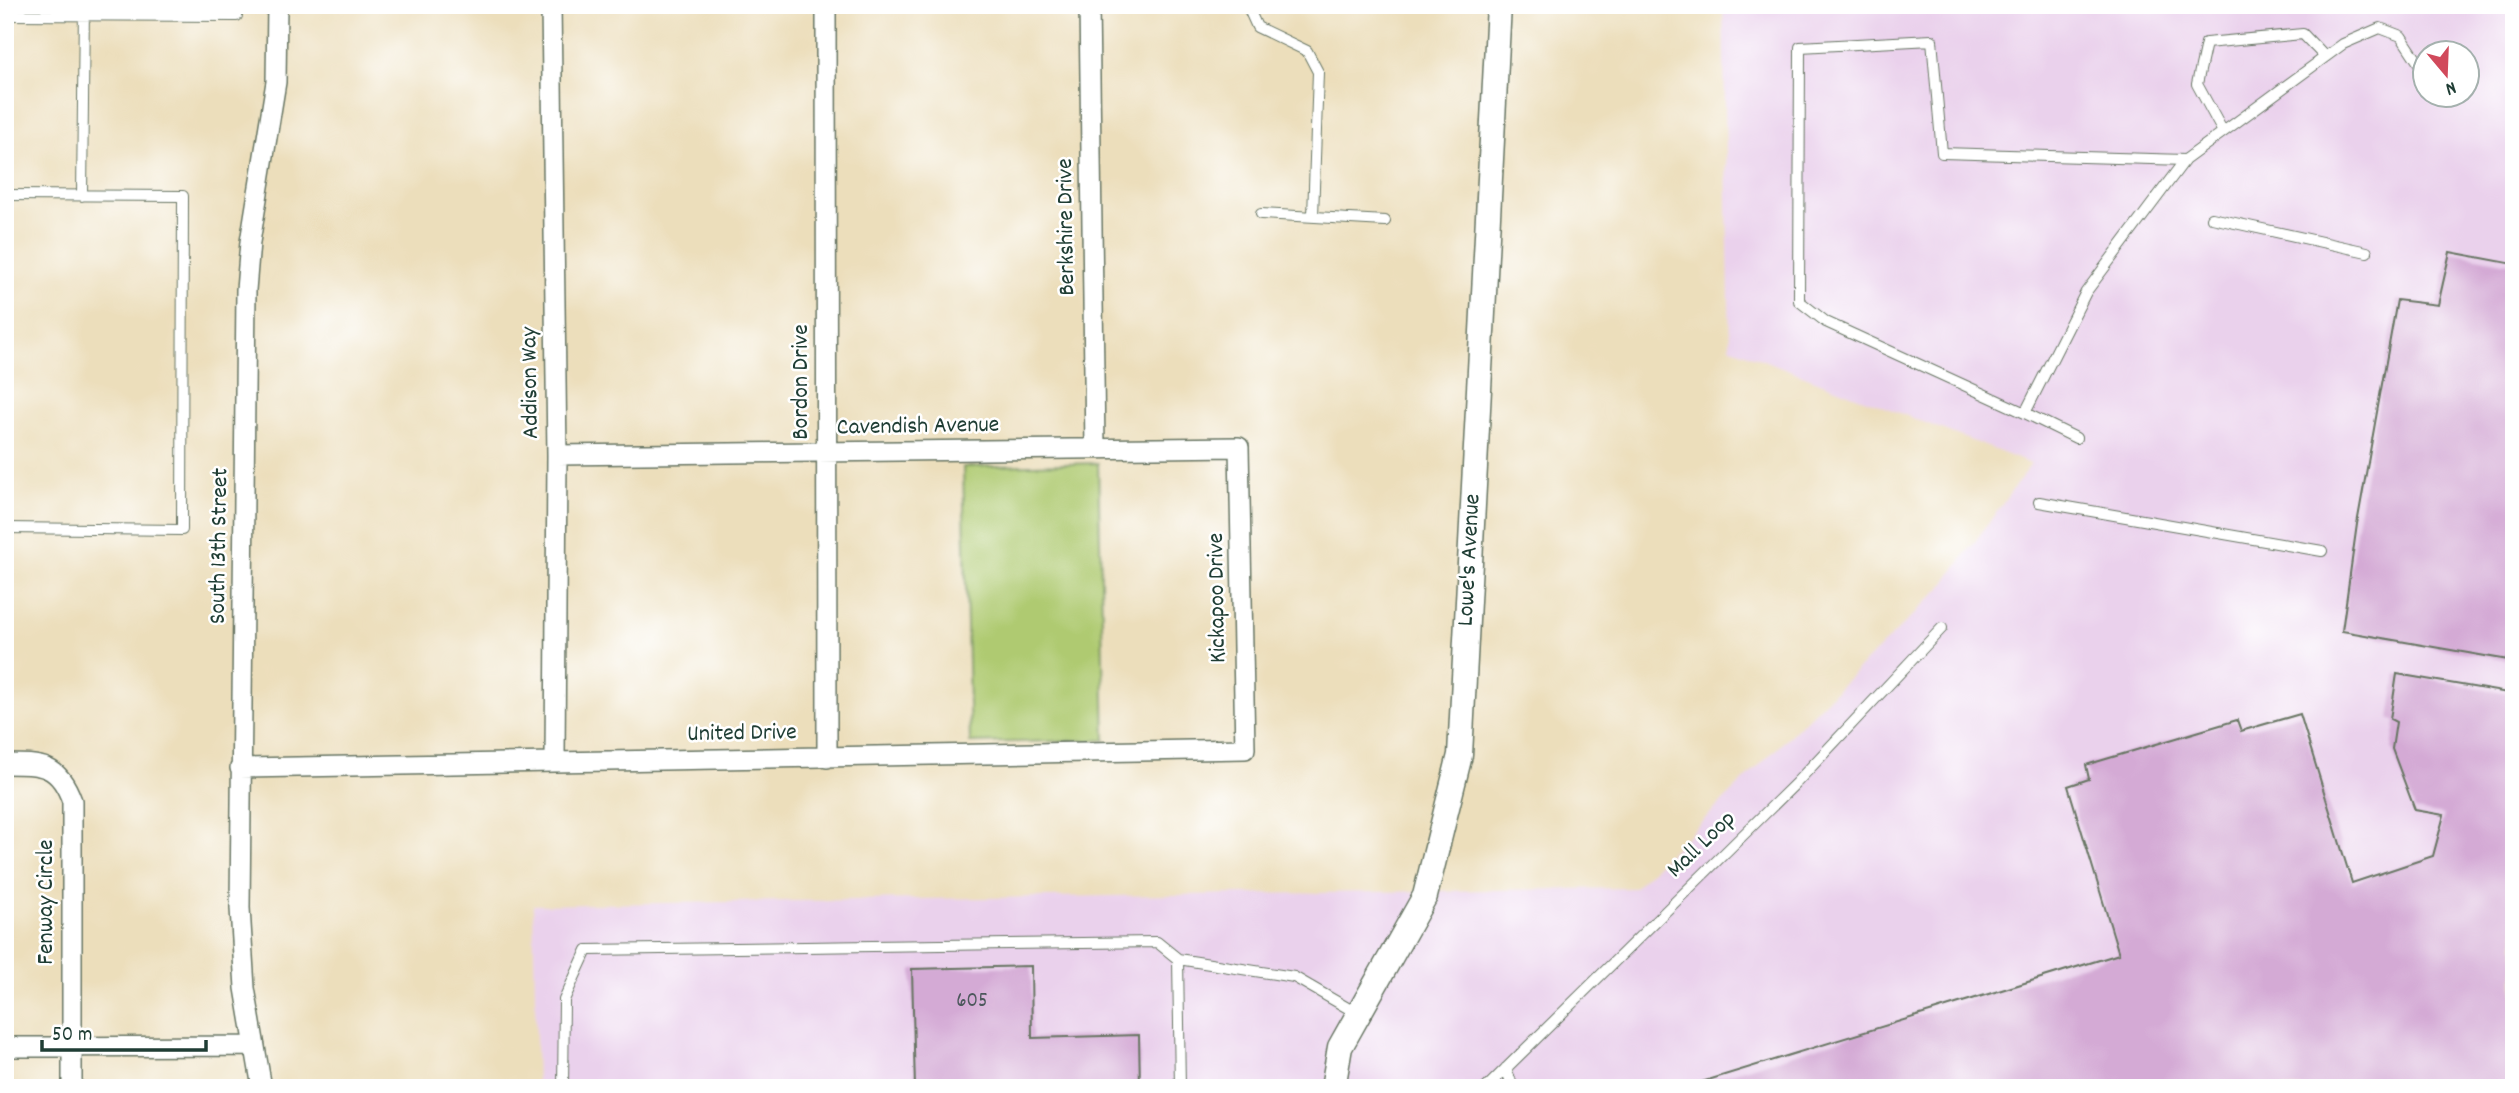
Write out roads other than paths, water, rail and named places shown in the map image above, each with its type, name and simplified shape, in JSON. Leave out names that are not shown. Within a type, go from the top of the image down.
[{"type":"street","name":"South 13th Street","points":[[262,1088],[245,988],[240,908],[246,289],[276,82],[277,5]]},
{"type":"street","name":"Addison Way","points":[[551,5],[557,455],[555,760]]},
{"type":"street","name":"Bordon Drive","points":[[826,5],[827,758]]},
{"type":"street","name":"Berkshire Drive","points":[[1089,5],[1095,448]]},
{"type":"street","name":"Lowe's Avenue","points":[[1333,1088],[1340,1047],[1425,896],[1460,755],[1499,5]]},
{"type":"street","name":"Cavendish Avenue","points":[[557,455],[827,454],[1239,447]]},
{"type":"street","name":"Kickapoo Drive","points":[[1239,447],[1245,749]]},
{"type":"street","name":"United Drive","points":[[240,768],[1245,749]]},
{"type":"street","name":"Fenway Circle","points":[[5,764],[53,770],[65,781],[72,801],[72,1088]]},
{"type":"street","points":[[5,1048],[254,1046]]},
{"type":"lane","points":[[1247,5],[1257,27],[1307,51],[1318,72],[1313,216]]},
{"type":"lane","points":[[82,196],[84,10]]},
{"type":"lane","points":[[5,15],[84,10],[237,16]]},
{"type":"lane","points":[[2025,412],[2087,292],[2185,160],[2343,44],[2380,29],[2401,36],[2410,50]]},
{"type":"lane","points":[[2223,132],[2197,84],[2206,43],[2303,34],[2325,57]]},
{"type":"lane","points":[[2076,438],[2025,412],[1826,322],[1799,301],[1800,47],[1933,40],[1942,153],[2185,160]]},
{"type":"lane","points":[[5,195],[183,196],[182,530],[5,528]]},
{"type":"lane","points":[[1261,214],[1385,221]]},
{"type":"lane","points":[[2212,218],[2367,252]]},
{"type":"lane","points":[[2039,502],[2322,551]]},
{"type":"lane","name":"Mall Loop","points":[[1486,1088],[1796,783],[1942,628]]},
{"type":"lane","points":[[563,1088],[565,1000],[587,950],[1157,942],[1178,959],[1294,977],[1358,1014]]},
{"type":"lane","points":[[1178,959],[1180,1088]]},
{"type":"lane","points":[[1506,1068],[1513,1088]]}]
